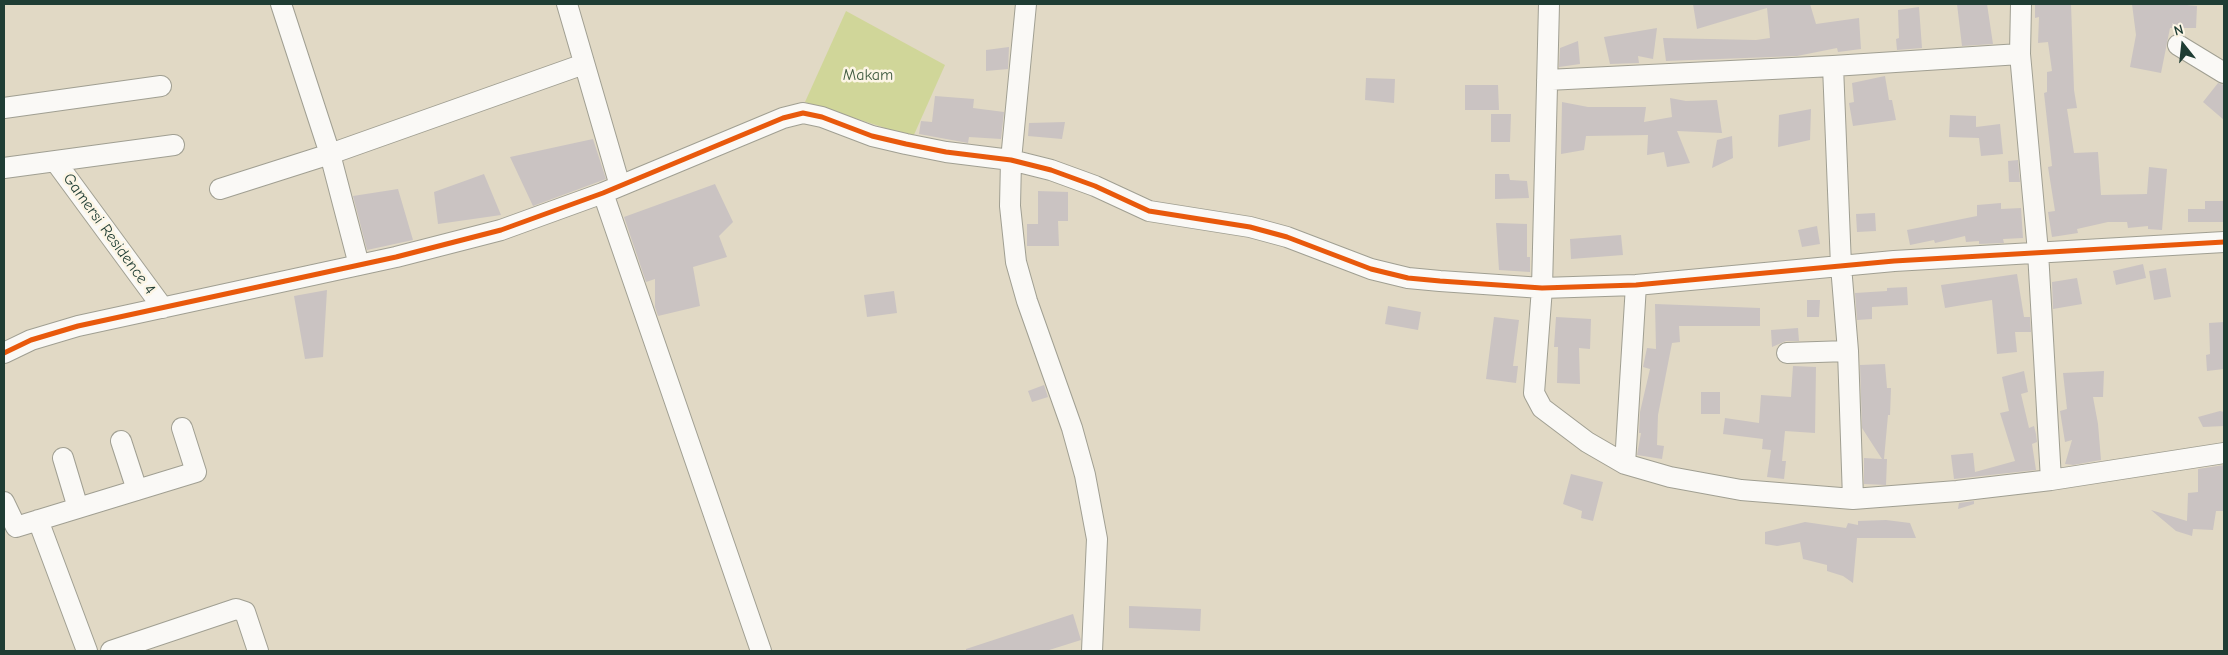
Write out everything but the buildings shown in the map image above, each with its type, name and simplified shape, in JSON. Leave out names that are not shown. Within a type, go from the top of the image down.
[{"type":"street","points":[[281,4],[330,154],[359,264]]},
{"type":"street","points":[[567,4],[584,64],[612,190],[761,651]]},
{"type":"street","points":[[1026,4],[1012,160],[1010,206],[1016,262],[1027,301],[1072,428],[1085,475],[1097,539],[1092,651]]},
{"type":"street","points":[[1549,4],[1542,288],[1534,393],[1537,402],[1587,442],[1625,464],[1670,477],[1741,490],[1853,499],[1957,492],[2051,480],[2224,453]]},
{"type":"street","points":[[2021,4],[2020,54],[2038,252],[2051,480]]},
{"type":"street","points":[[2178,45],[2224,73]]},
{"type":"street","points":[[1547,80],[1833,66],[2020,54]]},
{"type":"street","points":[[220,188],[330,154],[584,64]]},
{"type":"street","points":[[1833,66],[1841,266],[1848,351],[1853,499]]},
{"type":"street","points":[[4,108],[161,86]]},
{"type":"street","points":[[4,354],[31,340],[78,326],[359,264],[501,230],[612,190],[782,118],[803,113],[822,117],[872,136],[906,144],[946,152],[1012,160],[1072,177],[1149,211],[1250,227],[1286,237],[1371,268],[1408,278],[1542,288],[1636,285],[1841,266],[2038,252],[2224,242]]},
{"type":"street","name":"Gamersi Residence 4","points":[[4,168],[174,144]]},
{"type":"street","name":"Gamersi Residence 4","points":[[55,161],[162,308]]},
{"type":"street","points":[[1625,464],[1636,285]]},
{"type":"street","points":[[1787,353],[1848,351]]},
{"type":"street","points":[[4,502],[16,527],[196,472],[182,428]]},
{"type":"street","points":[[121,441],[137,490]]},
{"type":"street","points":[[63,458],[78,508]]},
{"type":"street","points":[[38,520],[87,651]]},
{"type":"street","points":[[111,651],[236,609],[245,612],[258,651]]},
{"type":"green space","name":"Makam","points":[[846,11],[945,65],[913,137],[805,102]]},
{"type":"cycle path","points":[[4,353],[31,340],[78,326],[396,257],[501,230],[603,193],[783,118],[803,113],[822,117],[872,136],[906,144],[946,152],[1011,160],[1051,170],[1095,186],[1149,211],[1250,227],[1287,237],[1371,269],[1408,278],[1440,281],[1542,288],[1636,285],[1894,261],[2224,242]]}]
